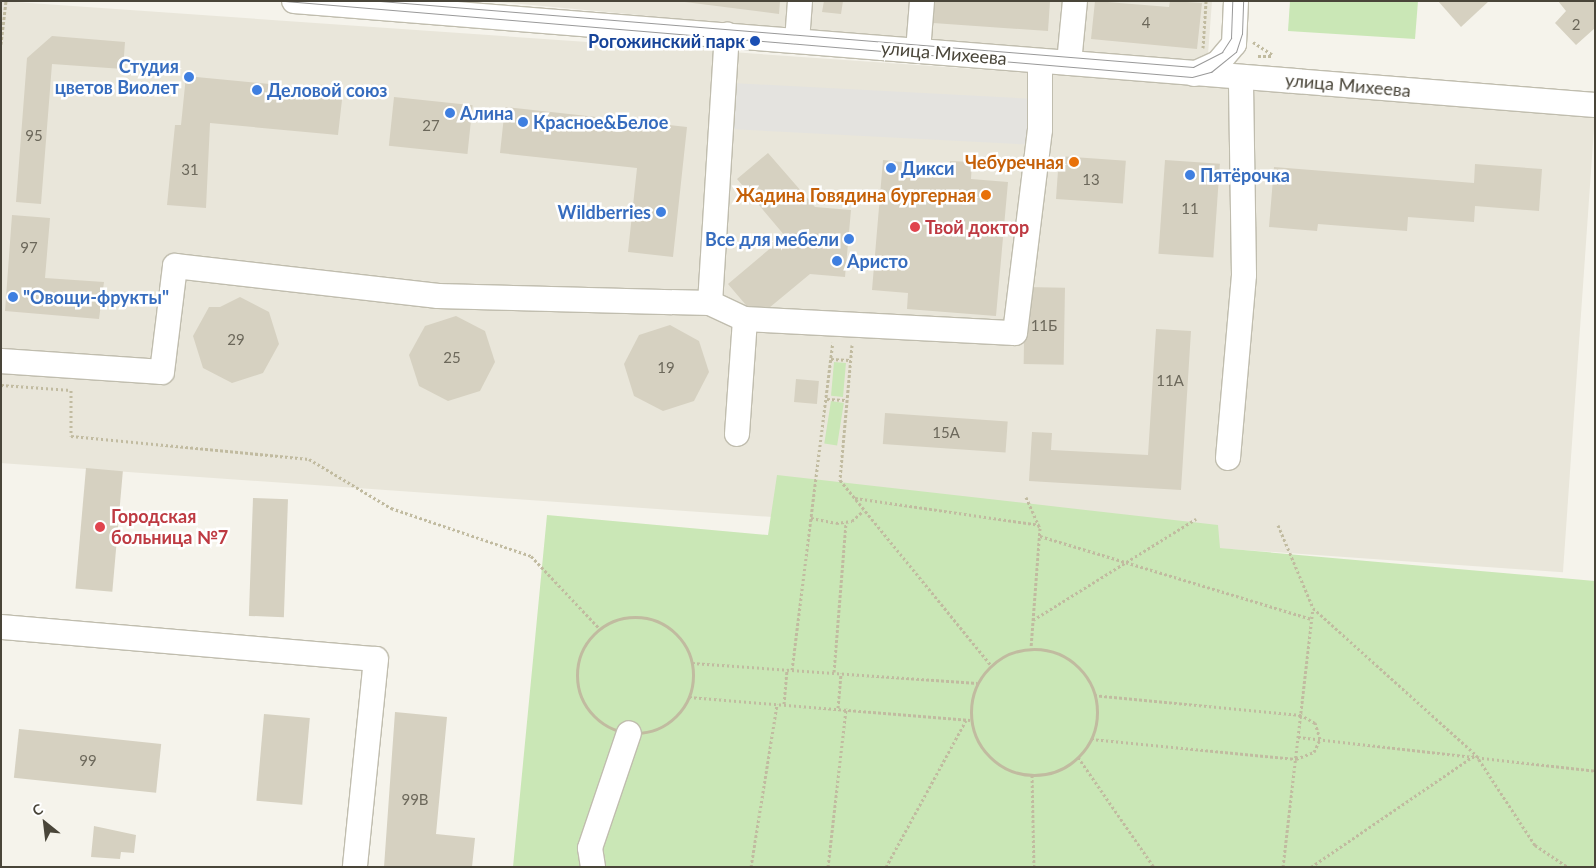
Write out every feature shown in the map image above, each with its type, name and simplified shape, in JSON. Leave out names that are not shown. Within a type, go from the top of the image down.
[{"type":"street","name":"улица Михеева","points":[[294,1],[1040,61],[1198,65],[1241,78],[1595,105]]},
{"type":"street","points":[[797,41],[800,1]]},
{"type":"street","points":[[918,51],[922,1]]},
{"type":"street","points":[[1069,63],[1075,1]]},
{"type":"street","points":[[1198,65],[1218,63],[1234,44],[1236,1]]},
{"type":"street","points":[[710,303],[727,35]]},
{"type":"street","points":[[1,361],[162,372],[175,266],[438,296],[710,303],[745,319],[1015,333],[1040,130],[1040,61]]},
{"type":"street","points":[[1228,458],[1244,275],[1241,78]]},
{"type":"street","points":[[737,434],[745,319]]},
{"type":"street","points":[[1,627],[376,659],[355,867]]},
{"type":"street","points":[[593,867],[590,848],[629,733]]},
{"type":"path","points":[[1,44],[6,1]]},
{"type":"path","points":[[1198,65],[1206,1]]},
{"type":"path","points":[[792,670],[831,359],[844,323]]},
{"type":"path","points":[[844,323],[850,360],[840,480],[863,511],[991,664]]},
{"type":"path","points":[[831,359],[850,360]]},
{"type":"path","points":[[1,385],[71,390],[70,436],[309,459],[391,508],[531,556],[600,629]]},
{"type":"path","points":[[827,399],[846,400]]},
{"type":"path","points":[[1026,497],[1039,526],[1040,536],[1031,648]]},
{"type":"path","points":[[855,498],[1039,526]]},
{"type":"path","points":[[811,518],[846,522],[863,511]]},
{"type":"path","points":[[1032,620],[1196,519]]},
{"type":"path","points":[[834,672],[846,522]]},
{"type":"path","points":[[1278,525],[1313,608],[1476,755],[1535,845],[1568,867]]},
{"type":"path","points":[[1040,536],[1312,619]]},
{"type":"path","points":[[1283,867],[1313,608]]},
{"type":"path","points":[[618,620],[656,621],[679,638],[692,663],[689,697],[664,726],[629,733],[608,727],[582,699],[579,661],[600,629],[618,620]]},
{"type":"path","points":[[886,867],[968,720],[977,683],[991,664],[1009,653],[1031,648],[1053,651],[1072,661],[1095,695],[1098,715],[1091,739],[1078,757],[1049,773],[1032,775],[1010,771],[992,760],[979,745],[968,720]]},
{"type":"path","points":[[692,663],[977,683]]},
{"type":"path","points":[[784,704],[787,669]]},
{"type":"path","points":[[838,708],[841,673]]},
{"type":"path","points":[[1091,739],[1296,759],[1314,752],[1320,739],[1316,723],[1301,715],[1095,695]]},
{"type":"path","points":[[689,697],[846,708],[968,720]]},
{"type":"path","points":[[751,867],[777,704]]},
{"type":"path","points":[[828,867],[846,708]]},
{"type":"path","points":[[1298,737],[1476,755],[1595,771]]},
{"type":"path","points":[[1311,867],[1476,755]]},
{"type":"path","points":[[1078,757],[1154,867]]},
{"type":"path","points":[[1032,775],[1034,867]]},
{"type":"shaded area","points":[[1,1],[1595,112],[1563,572],[1,463]]},
{"type":"shaded area","points":[[489,1],[1212,1],[1207,68]]},
{"type":"shaded area","points":[[732,83],[1031,99],[1028,145],[730,129]]},
{"type":"green space","points":[[1290,1],[1418,1],[1415,39],[1288,31]]},
{"type":"green space","points":[[834,362],[846,363],[843,397],[831,396]]},
{"type":"green space","points":[[831,401],[844,403],[837,446],[824,443]]},
{"type":"green space","points":[[777,475],[1218,525],[1220,548],[1595,581],[1595,867],[513,867],[547,515],[768,535]]},
{"type":"building","points":[[677,1],[780,1],[779,14]]},
{"type":"building","points":[[824,1],[843,1],[841,14],[822,12]]},
{"type":"building","points":[[935,1],[1050,1],[1048,31],[933,23]]},
{"type":"building","points":[[1095,1],[1169,7],[1170,1],[1202,3],[1197,49],[1091,39]]},
{"type":"building","points":[[1438,1],[1489,1],[1461,27]]},
{"type":"building","points":[[1558,1],[1595,1],[1595,28],[1576,45],[1555,23],[1566,11]]},
{"type":"building","points":[[52,36],[125,42],[123,69],[52,64],[41,204],[16,202],[27,58]]},
{"type":"building","points":[[186,76],[343,91],[338,135],[210,123],[206,208],[167,205],[175,125],[181,125]]},
{"type":"building","points":[[394,97],[473,105],[467,154],[389,146]]},
{"type":"building","points":[[505,107],[687,127],[673,257],[628,252],[637,168],[500,153]]},
{"type":"building","points":[[768,153],[815,207],[851,210],[845,277],[810,274],[757,318],[728,284],[785,236],[737,179]]},
{"type":"building","points":[[1059,156],[1126,161],[1123,204],[1056,199]]},
{"type":"building","points":[[883,160],[902,162],[901,172],[949,176],[950,161],[972,162],[971,179],[1008,182],[996,316],[907,309],[908,293],[872,290]]},
{"type":"building","points":[[1165,160],[1220,164],[1213,258],[1158,254]]},
{"type":"building","points":[[1475,164],[1542,169],[1539,211],[1475,206],[1474,222],[1408,217],[1407,231],[1318,224],[1317,231],[1269,227],[1274,167],[1474,183]]},
{"type":"building","points":[[12,215],[50,218],[45,278],[104,282],[99,319],[5,311]]},
{"type":"building","points":[[1025,287],[1065,288],[1064,365],[1024,364]]},
{"type":"building","points":[[240,297],[269,312],[279,344],[263,373],[232,383],[203,368],[193,336],[209,307],[220,307]]},
{"type":"building","points":[[456,316],[485,331],[495,362],[480,391],[448,401],[419,386],[409,355],[425,326]]},
{"type":"building","points":[[670,325],[699,341],[709,372],[694,401],[663,411],[634,396],[624,364],[639,335]]},
{"type":"building","points":[[1156,329],[1191,331],[1181,490],[1029,481],[1032,432],[1052,433],[1051,450],[1148,455]]},
{"type":"building","points":[[796,379],[819,381],[817,404],[794,402]]},
{"type":"building","points":[[885,413],[1008,422],[1006,453],[883,444]]},
{"type":"building","points":[[86,468],[123,471],[112,592],[75,589]]},
{"type":"building","points":[[253,498],[288,499],[284,617],[249,616]]},
{"type":"building","points":[[395,712],[447,717],[436,834],[475,838],[472,867],[384,867]]},
{"type":"building","points":[[264,714],[310,718],[302,805],[256,801]]},
{"type":"building","points":[[19,729],[161,744],[156,793],[14,778]]},
{"type":"building","points":[[94,826],[136,835],[134,853],[121,852],[120,859],[91,857]]},
{"type":"tram line","points":[[285,1],[1192,77],[1211,72],[1236,52],[1242,34],[1243,1]]},
{"type":"tram line","points":[[380,1],[1193,67],[1222,52],[1231,38],[1232,1]]},
{"type":"place","name":"Рогожинский парк","points":[[755,41]]},
{"type":"place","name":"Студия цветов Виолет","points":[[189,77]]},
{"type":"place","name":"Деловой союз","points":[[257,90]]},
{"type":"place","name":"Алина","points":[[450,113]]},
{"type":"place","name":"Красное&Белое","points":[[523,122]]},
{"type":"place","name":"Чебуречная","points":[[1074,162]]},
{"type":"place","name":"Дикси","points":[[891,168]]},
{"type":"place","name":"Пятёрочка","points":[[1190,175]]},
{"type":"place","name":"Жадина Говядина бургерная","points":[[986,195]]},
{"type":"place","name":"Wildberries","points":[[661,212]]},
{"type":"place","name":"Твой доктор","points":[[915,227]]},
{"type":"place","name":"Все для мебели","points":[[849,239]]},
{"type":"place","name":"Аристо","points":[[837,261]]},
{"type":"place","name":"\"Овощи-фрукты\"","points":[[13,297]]},
{"type":"place","name":"Городская больница №7","points":[[100,527]]}]
